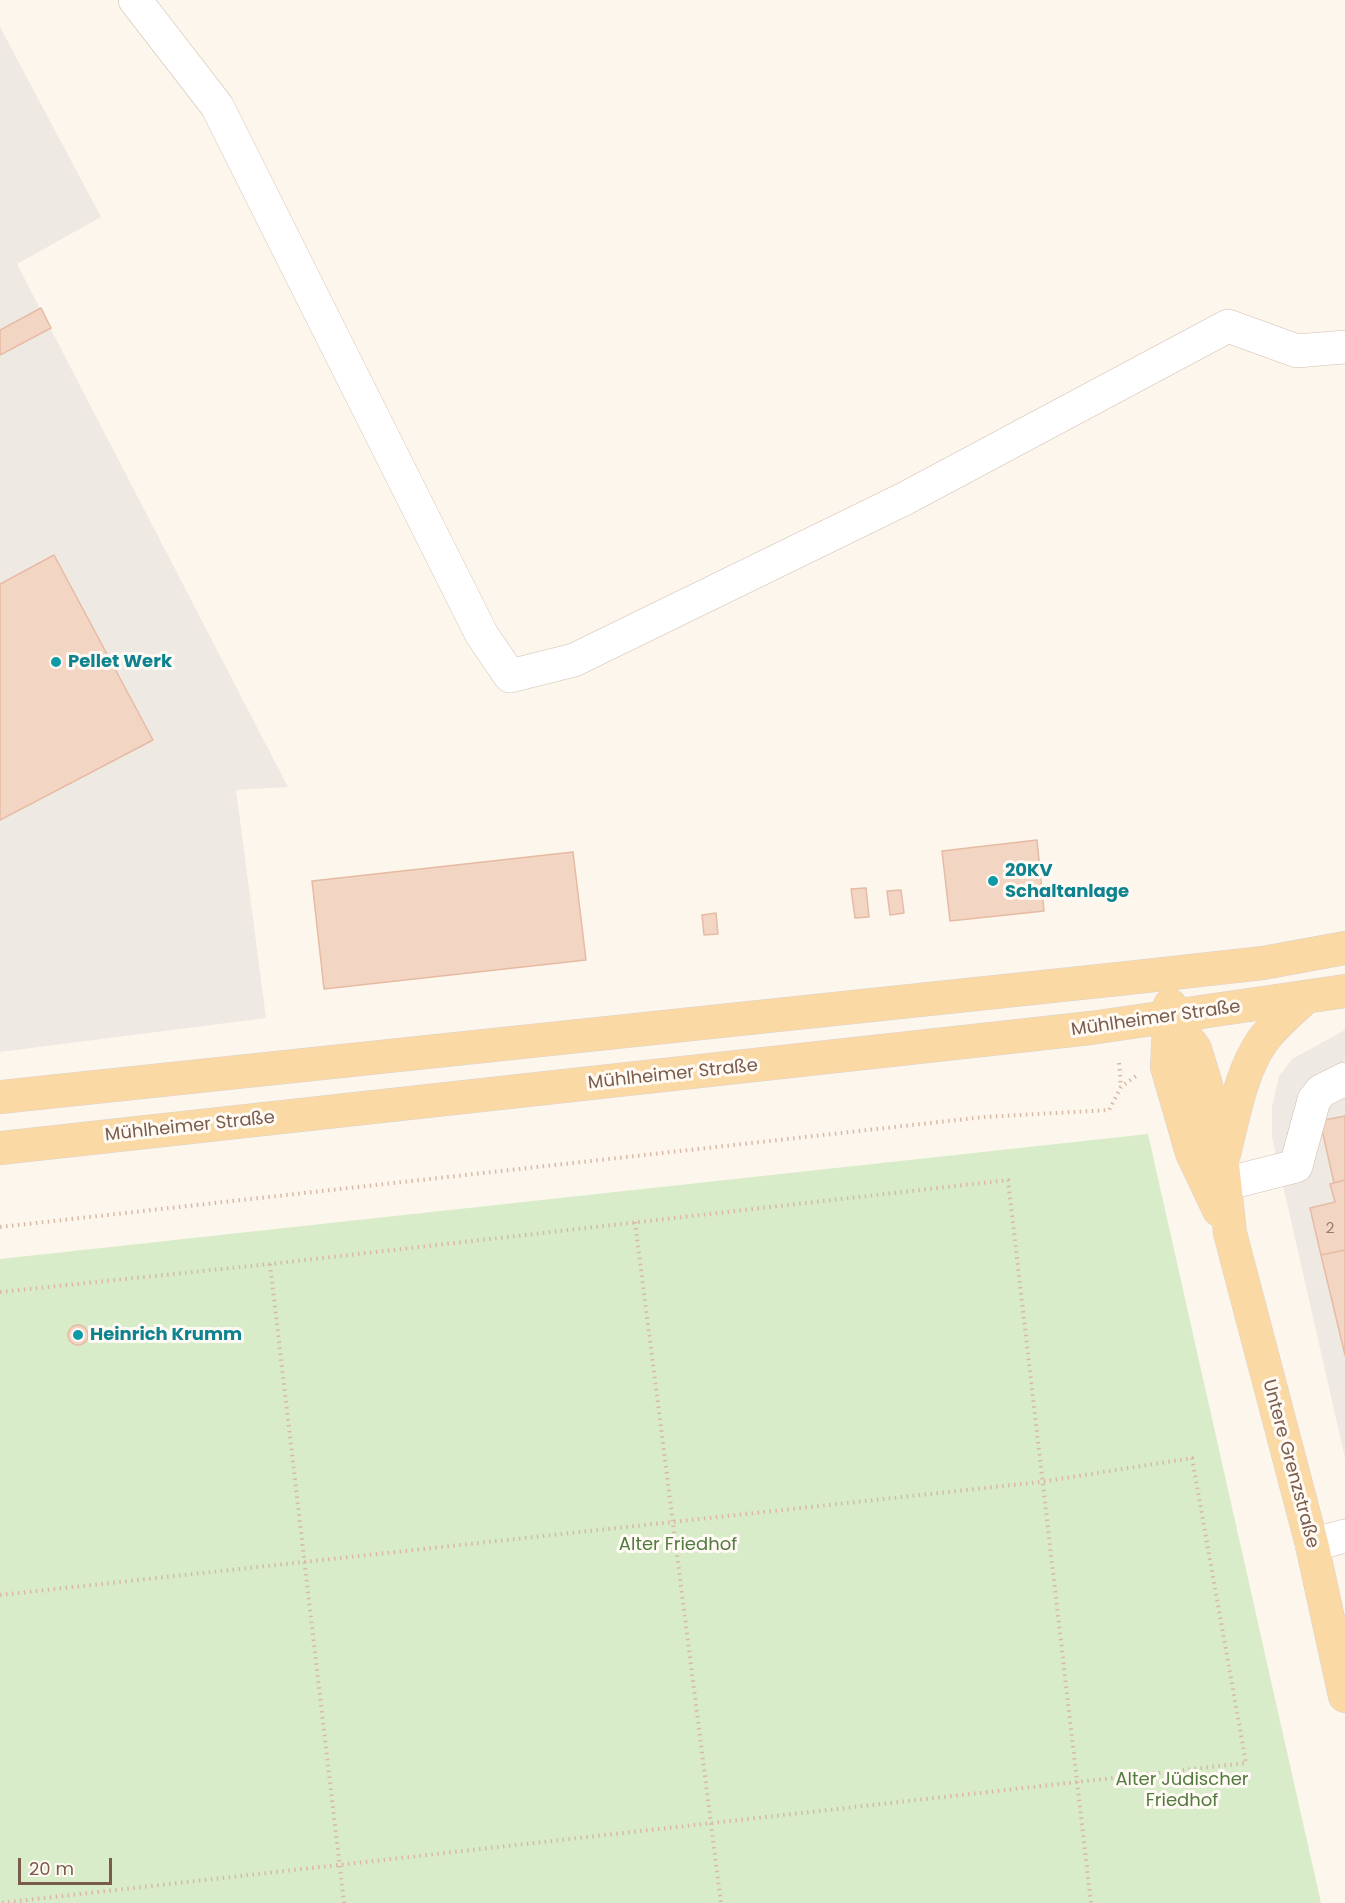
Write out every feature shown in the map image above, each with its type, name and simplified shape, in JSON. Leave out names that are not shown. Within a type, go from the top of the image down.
[{"type":"main road","points":[[0,1097],[1263,963],[1345,948]]},
{"type":"main road","points":[[1167,973],[1171,1016]]},
{"type":"main road","name":"Mühlheimer Straße","points":[[0,1148],[1091,1028],[1345,991]]},
{"type":"main road","points":[[1223,1172],[1237,1103],[1254,1055],[1274,1028],[1306,997]]},
{"type":"main road","name":"Untere Grenzstraße","points":[[1171,1016],[1195,1049],[1206,1085],[1223,1172],[1230,1233],[1312,1545],[1345,1696]]},
{"type":"main road","name":"Untere Grenzstraße","points":[[1171,1016],[1167,1067],[1192,1153],[1230,1233]]},
{"type":"street","points":[[135,0],[217,106],[482,635],[510,676],[585,655],[904,499],[1228,326],[1297,351],[1345,347]]},
{"type":"street","points":[[1223,1172],[1296,1166],[1314,1100],[1321,1091],[1345,1079]]},
{"type":"street","points":[[1312,1545],[1345,1536]]},
{"type":"path","points":[[1119,1062],[1121,1087]]},
{"type":"path","points":[[0,1227],[984,1117],[1109,1110],[1121,1087],[1140,1074]]},
{"type":"path","points":[[0,1292],[270,1264],[1008,1180],[1040,1482],[1091,1903]]},
{"type":"path","points":[[635,1222],[721,1903]]},
{"type":"path","points":[[270,1264],[344,1903]]},
{"type":"path","points":[[0,1595],[1040,1482],[1192,1458],[1246,1763],[0,1903]]},
{"type":"shaded area","points":[[0,27],[101,217],[17,264],[288,787],[236,790],[266,1018],[0,1052]]},
{"type":"shaded area","points":[[1345,1030],[1345,1458],[1272,1137],[1272,1107],[1279,1076],[1292,1059]]},
{"type":"green space","name":"Alter Friedhof","points":[[1148,1134],[1321,1903],[0,1903],[0,1259]]},
{"type":"building","points":[[41,308],[51,328],[0,355],[0,330]]},
{"type":"building","name":"Pellet Werk","points":[[54,555],[153,740],[0,820],[0,584]]},
{"type":"building","name":"20KV Schaltanlage","points":[[1037,840],[1044,911],[950,921],[942,851]]},
{"type":"building","points":[[573,852],[586,960],[324,989],[312,881]]},
{"type":"building","points":[[866,888],[869,917],[855,918],[851,889]]},
{"type":"building","points":[[901,890],[904,913],[890,915],[887,891]]},
{"type":"building","points":[[716,913],[718,934],[704,935],[702,915]]},
{"type":"building","points":[[1345,1116],[1345,1180],[1334,1183],[1320,1121]]},
{"type":"building","points":[[1345,1180],[1345,1250],[1321,1255],[1310,1208],[1335,1202],[1330,1184]]},
{"type":"building","points":[[1345,1250],[1345,1355],[1321,1255]]},
{"type":"building","name":"Heinrich Krumm","points":[[74,1325],[82,1325],[88,1331],[88,1339],[82,1345],[74,1345],[68,1339],[68,1331]]},
{"type":"place","name":"Pellet Werk","points":[[56,662]]},
{"type":"place","name":"20KV Schaltanlage","points":[[993,881]]},
{"type":"place","name":"Heinrich Krumm","points":[[78,1335]]},
{"type":"park label","name":"Alter Jüdischer Friedhof","points":[[1182,1790]]}]
